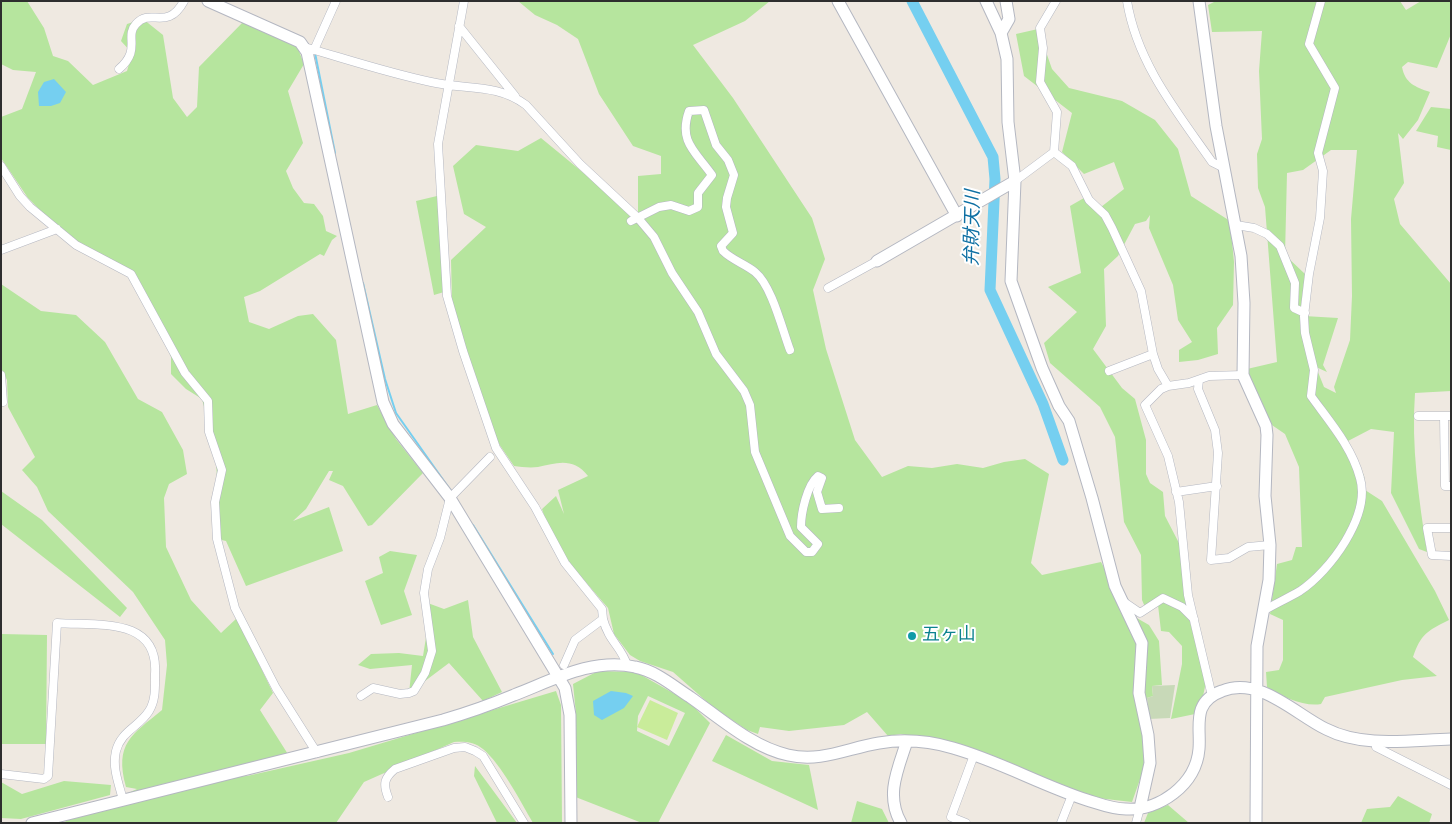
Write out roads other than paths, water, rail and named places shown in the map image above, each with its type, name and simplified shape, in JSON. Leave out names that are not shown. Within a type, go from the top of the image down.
[{"type":"street","points":[[119,69],[128,61],[132,54],[132,34],[136,24],[148,17],[169,18],[179,11],[184,1]]},
{"type":"street","points":[[208,1],[221,4],[309,48],[400,74],[448,85],[492,88],[516,98],[526,105],[634,220],[654,237],[672,273],[698,312],[716,354],[744,391],[750,405],[755,452],[790,536],[806,552],[812,552],[818,544],[801,526],[801,518],[809,487],[818,476],[822,478],[817,492],[822,509],[839,508]]},
{"type":"street","points":[[336,1],[309,48],[383,402],[393,424],[450,498],[565,688],[570,715],[571,823]]},
{"type":"street","points":[[464,1],[438,144],[447,296],[461,345],[496,448],[535,507],[565,563],[602,609],[603,619],[611,641],[623,654],[627,665]]},
{"type":"street","points":[[838,1],[956,216]]},
{"type":"street","points":[[986,1],[1001,33],[1007,58],[1011,184],[1011,281],[1033,345],[1059,406],[1069,421],[1115,586],[1142,643],[1139,693],[1148,735],[1150,763],[1136,823]]},
{"type":"street","points":[[1001,33],[1009,19],[1006,1]]},
{"type":"street","points":[[828,288],[1011,184],[1054,152],[1057,112],[1040,82],[1043,48],[1040,28],[1056,1]]},
{"type":"street","points":[[1127,1],[1138,43],[1159,87],[1212,162],[1224,168]]},
{"type":"street","points":[[1199,1],[1216,126],[1241,256],[1244,295],[1243,375],[1266,426],[1265,496],[1270,545],[1269,580],[1257,646],[1258,786],[1256,823]]},
{"type":"street","points":[[1263,611],[1300,590],[1335,557],[1346,541],[1360,506],[1360,476],[1344,442],[1311,396],[1314,370],[1305,333],[1305,313],[1320,218],[1323,171],[1318,153],[1335,88],[1309,44],[1320,1]]},
{"type":"street","points":[[459,26],[516,98]]},
{"type":"street","points":[[634,220],[659,207],[671,205],[689,211],[698,207],[698,193],[712,176],[688,144],[685,130],[689,111],[704,110],[716,145],[728,160],[734,176],[726,198],[733,232],[730,238],[724,241],[721,246],[722,251],[756,273],[773,304],[790,350]]},
{"type":"street","points":[[1054,152],[1072,166],[1089,200],[1105,215],[1112,228],[1141,291],[1153,354],[1158,369],[1168,386]]},
{"type":"street","points":[[1,166],[20,196],[57,229],[76,244],[131,274],[185,373],[208,401],[209,432],[222,470],[215,502],[217,539],[235,608],[276,688],[317,752]]},
{"type":"street","points":[[1236,225],[1254,228],[1267,234],[1280,246],[1295,283],[1294,308],[1305,313]]},
{"type":"street","points":[[1,250],[57,229]]},
{"type":"street","points":[[1109,371],[1153,354]]},
{"type":"street","points":[[1,375],[3,402]]},
{"type":"street","points":[[1212,696],[1188,595],[1176,492],[1168,456],[1145,405],[1161,389],[1168,386],[1189,384],[1209,376],[1243,375]]},
{"type":"street","points":[[1199,380],[1198,389],[1215,430],[1218,453],[1211,560],[1228,558],[1248,547],[1270,545]]},
{"type":"street","points":[[1418,416],[1447,416],[1445,486],[1451,486]]},
{"type":"street","points":[[361,696],[373,688],[400,694],[409,693],[414,690],[425,673],[432,651],[424,582],[440,538],[450,498],[490,457]]},
{"type":"street","points":[[1176,492],[1217,486]]},
{"type":"street","points":[[1451,528],[1426,528],[1432,556],[1451,556]]},
{"type":"street","points":[[1122,600],[1140,613],[1163,598],[1182,607],[1194,619]]},
{"type":"street","points":[[564,665],[575,640],[603,619]]},
{"type":"street","points":[[1,774],[44,779],[48,776],[57,623],[128,628],[140,634],[150,644],[156,665],[154,698],[149,712],[127,731],[116,749],[115,773],[123,800]]},
{"type":"street","points":[[33,823],[443,720],[480,709],[560,677],[594,667],[627,665],[652,673],[759,745],[788,755],[813,758],[879,743],[907,741],[932,743],[974,755],[1072,795],[1113,808],[1140,808],[1153,805],[1172,795],[1191,774],[1199,748],[1197,730],[1199,716],[1205,703],[1212,696],[1228,689],[1256,691],[1274,698],[1337,734],[1357,740],[1451,739]]},
{"type":"street","points":[[901,823],[892,799],[893,788],[907,741]]},
{"type":"street","points":[[1377,741],[1376,747],[1451,785]]},
{"type":"street","points":[[388,797],[386,775],[395,769],[454,748],[465,747],[483,756],[524,823]]},
{"type":"street","points":[[966,823],[951,817],[974,755]]},
{"type":"street","points":[[1061,823],[1072,795]]},
{"type":"water","points":[[54,79],[66,92],[60,103],[51,106],[39,106],[38,92],[44,82]]},
{"type":"water","points":[[611,691],[633,696],[624,708],[602,720],[594,715],[593,701]]},
{"type":"waterway","name":"弁財天川","points":[[912,1],[993,157],[995,179],[990,290],[1043,404],[1063,460]]},
{"type":"waterway","points":[[315,53],[335,153]]},
{"type":"waterway","points":[[363,283],[385,379],[396,413],[451,491]]},
{"type":"waterway","points":[[473,525],[553,654]]},
{"type":"place","name":"五ヶ山","points":[[912,636]]}]
